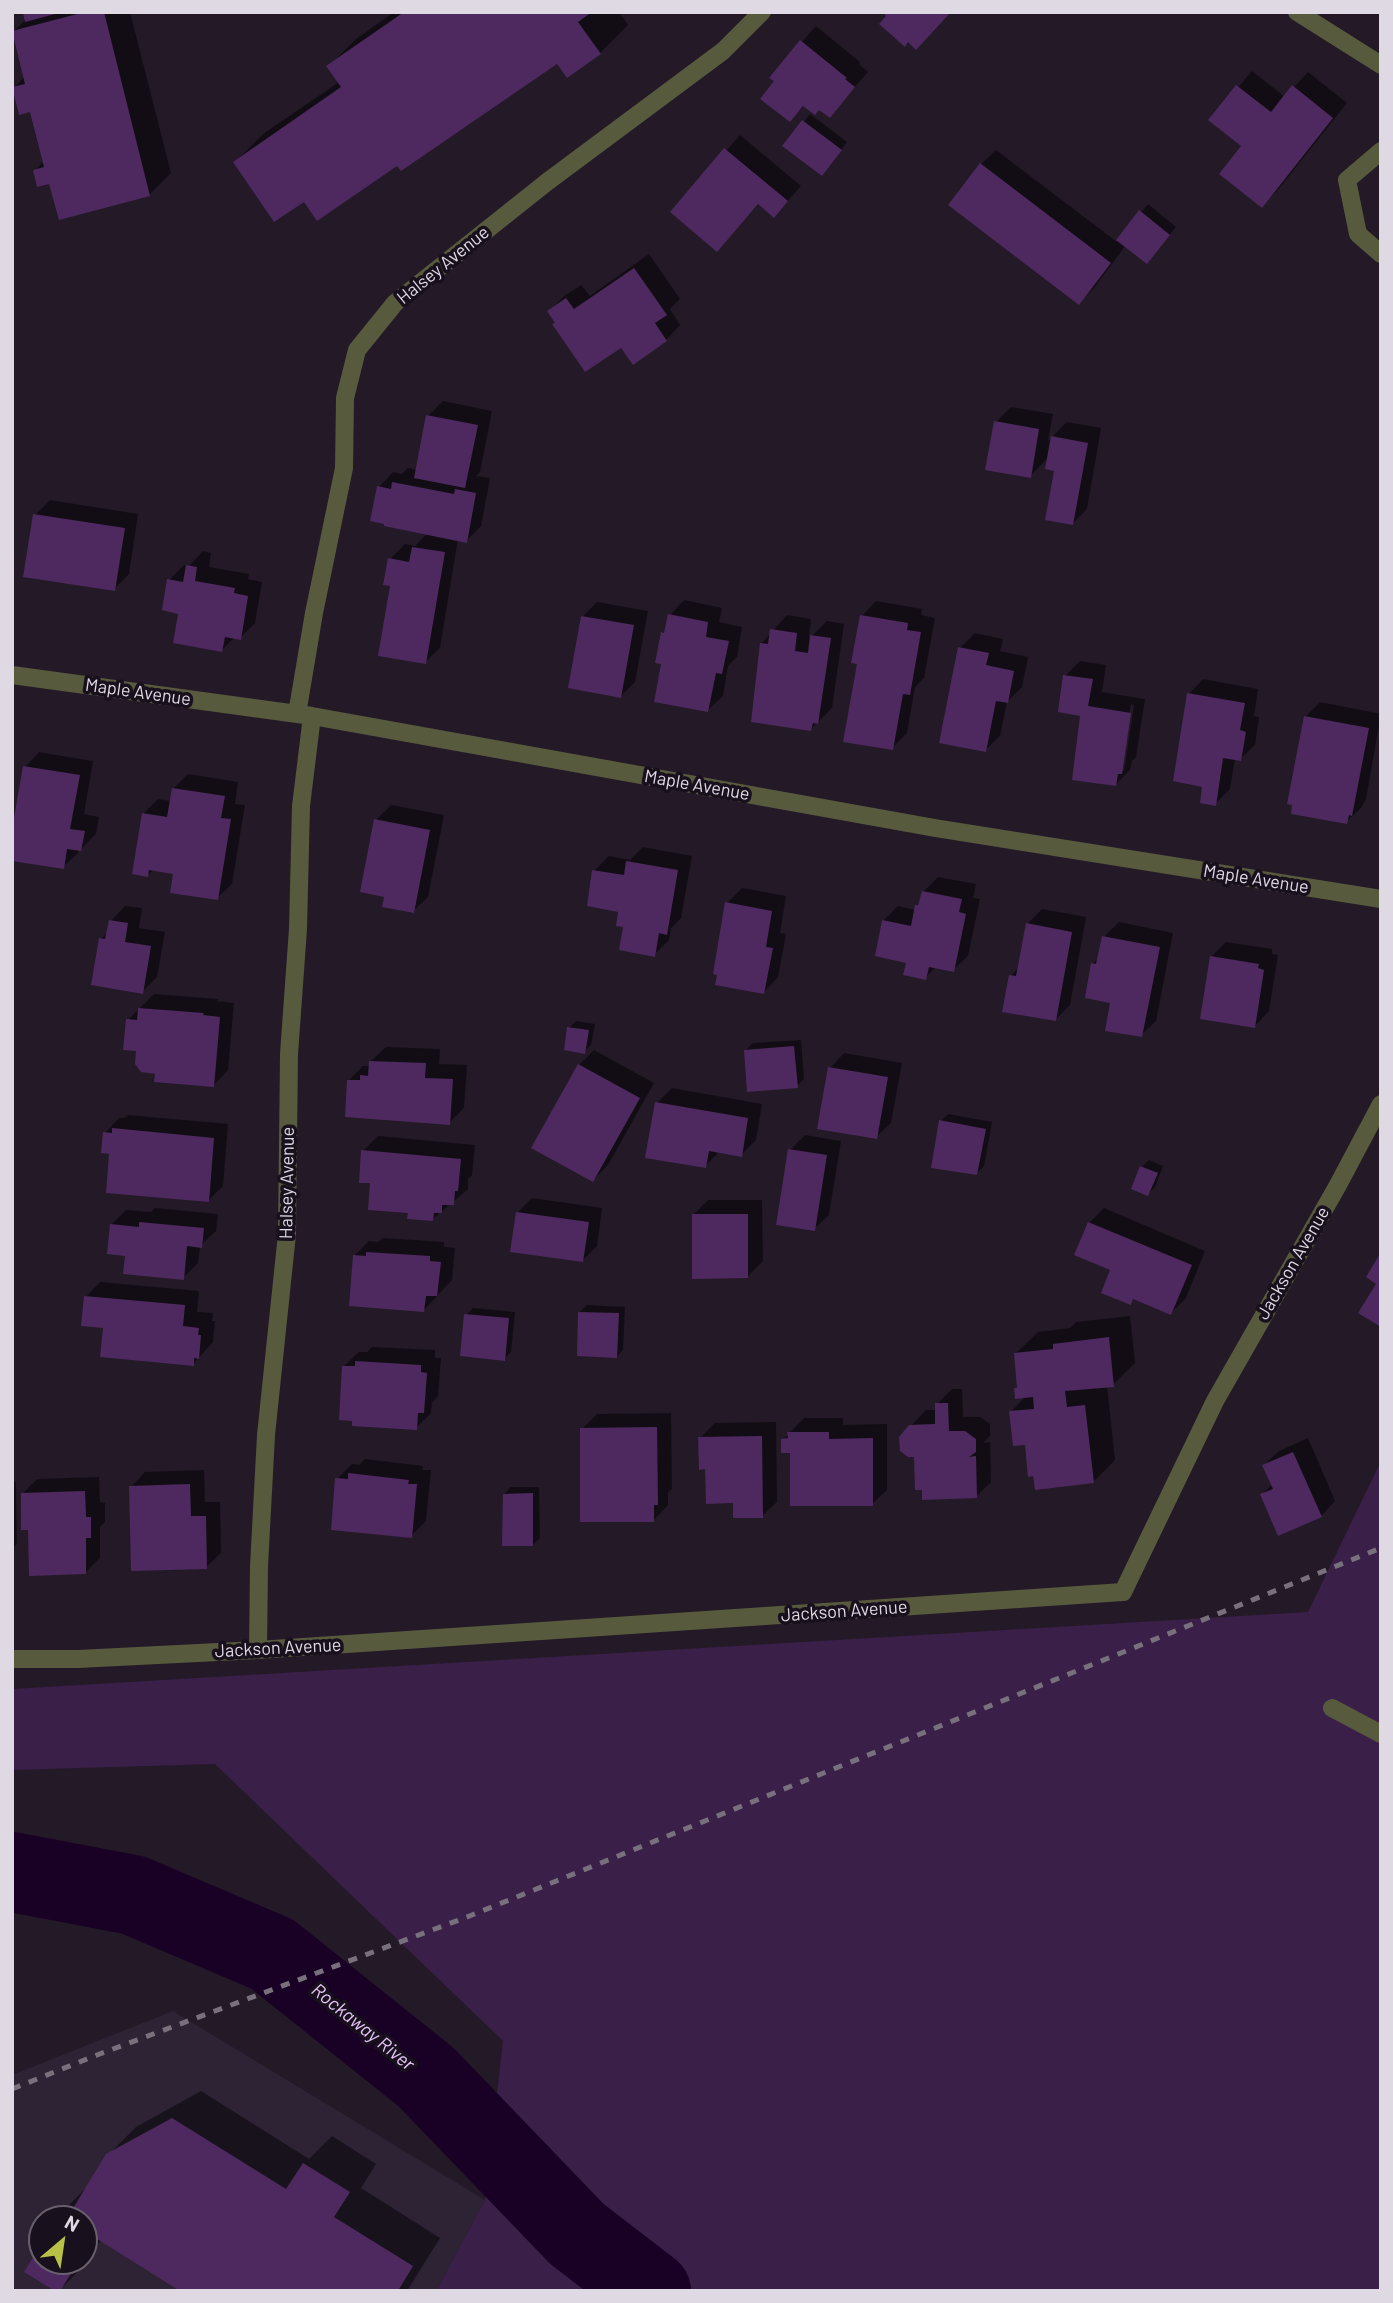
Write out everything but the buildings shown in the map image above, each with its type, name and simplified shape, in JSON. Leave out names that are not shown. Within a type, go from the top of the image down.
[{"type":"street","name":"Halsey Avenue","points":[[258,1650],[259,1566],[266,1435],[287,1234],[289,1054],[298,929],[304,715],[314,613],[344,468],[345,398],[358,350],[395,303],[547,181],[723,51],[762,12]]},
{"type":"street","points":[[1297,12],[1381,65]]},
{"type":"street","points":[[1381,151],[1347,180],[1358,234],[1381,254]]},
{"type":"street","name":"Maple Avenue","points":[[12,675],[304,715],[935,828],[1381,900]]},
{"type":"street","name":"Jackson Avenue","points":[[12,1659],[78,1659],[258,1650],[1123,1592],[1215,1401],[1381,1104]]},
{"type":"street","points":[[1332,1708],[1381,1734]]},
{"type":"shaded area","points":[[1381,1461],[1381,2291],[436,2291],[485,2200],[503,2041],[215,1764],[12,1770],[12,1689],[1308,1612]]},
{"type":"shaded area","points":[[173,2011],[485,2200],[436,2291],[12,2291],[12,2075]]},
{"type":"waterway","name":"Rockaway River","points":[[12,1872],[133,1895],[272,1954],[426,2077],[577,2234],[651,2291]]},
{"type":"railway","points":[[12,2089],[467,1917],[1381,1548]]}]
